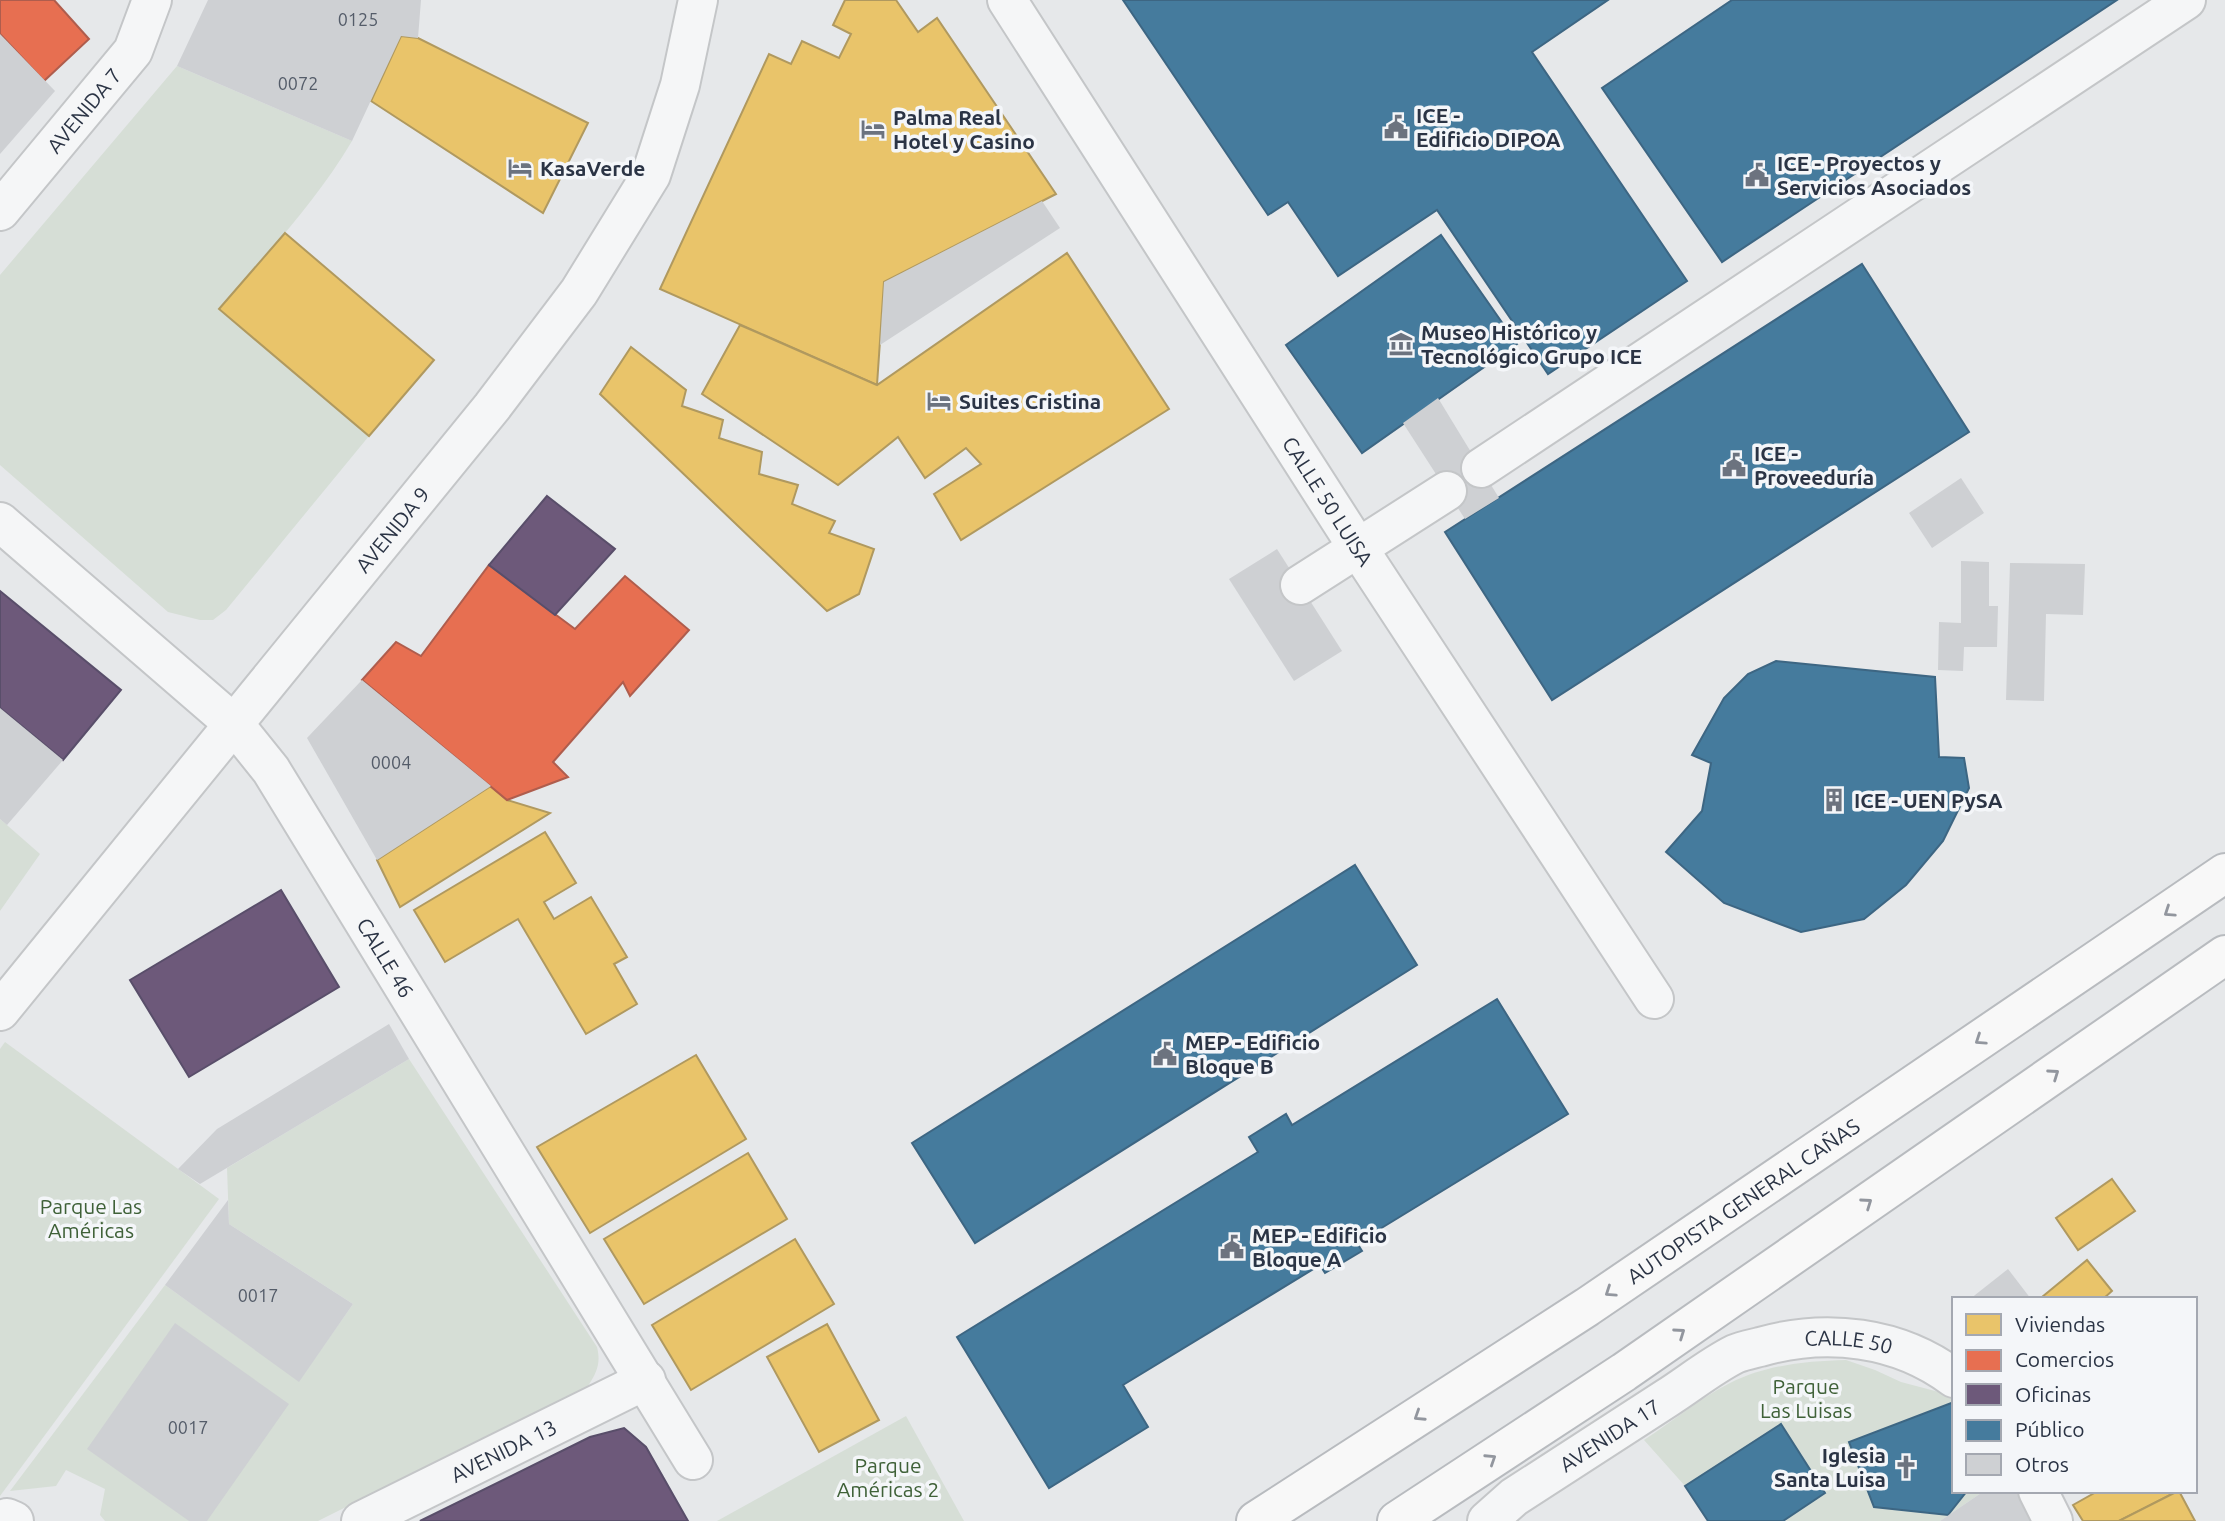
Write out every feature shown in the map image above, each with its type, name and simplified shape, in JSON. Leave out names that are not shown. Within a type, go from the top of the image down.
[{"type":"highway","name":"AUTOPISTA GENERAL CAÑAS","points":[[1256,1521],[1587,1307],[2225,873]]},
{"type":"highway","points":[[1404,1517],[1624,1372],[2225,955]]},
{"type":"street","name":"AVENIDA 7","points":[[0,211],[134,51],[152,0]]},
{"type":"street","name":"AVENIDA 9","points":[[0,1011],[492,407],[579,292],[651,175],[680,85],[698,0]]},
{"type":"street","points":[[688,52],[725,0]]},
{"type":"street","name":"CALLE 50 LUISA","points":[[1007,0],[1358,548],[1654,999]]},
{"type":"street","points":[[1481,468],[2186,0]]},
{"type":"street","points":[[1300,585],[1447,491]]},
{"type":"street","name":"CALLE 46","points":[[0,522],[233,724],[271,770],[693,1460]]},
{"type":"street","name":"CALLE 50","points":[[1735,1354],[1779,1341],[1808,1336],[1839,1336],[1866,1340],[1912,1353],[1952,1376]]},
{"type":"street","name":"AVENIDA 17","points":[[1487,1521],[1514,1497],[1735,1354]]},
{"type":"street","name":"AVENIDA 13","points":[[360,1521],[646,1380]]},
{"type":"street","points":[[2039,1493],[2053,1521]]},
{"type":"green space","points":[[177,66],[352,141],[306,207],[220,309],[369,436],[226,610],[213,620],[200,620],[168,612],[0,465],[0,275]]},
{"type":"green space","points":[[0,819],[40,854],[0,911]]},
{"type":"green space","name":"Parque Las Américas","points":[[5,1042],[219,1199],[0,1496],[0,1049]]},
{"type":"green space","points":[[409,1059],[597,1347],[597,1367],[588,1386],[318,1521],[105,1521],[100,1515],[105,1489],[66,1470],[56,1486],[10,1491],[165,1285],[299,1381],[353,1304],[229,1224],[227,1168]]},
{"type":"green space","name":"Parque Las Luisas","points":[[1846,1360],[1901,1382],[1952,1395],[1952,1403],[1849,1442],[1874,1507],[1948,1515],[1965,1493],[1981,1493],[1940,1521],[1783,1521],[1825,1493],[1781,1424],[1685,1486],[1644,1440],[1730,1383],[1758,1372],[1816,1361]]},
{"type":"green space","name":"Parque Américas 2","points":[[906,1416],[964,1521],[717,1521]]},
{"type":"building: Viviendas","name":"Palma Real Hotel y Casino","points":[[845,0],[896,0],[918,32],[937,18],[1056,194],[884,282],[877,385],[660,289],[769,54],[791,64],[802,41],[839,58],[851,34],[833,25]]},
{"type":"building: Viviendas","name":"KasaVerde","points":[[401,36],[418,38],[588,123],[543,213],[371,101]]},
{"type":"building: Viviendas","points":[[285,233],[434,360],[369,436],[219,309]]},
{"type":"building: Viviendas","name":"Suites Cristina","points":[[1067,253],[1169,409],[961,540],[934,494],[981,464],[966,448],[925,478],[898,437],[838,485],[702,394],[740,325],[877,385]]},
{"type":"building: Viviendas","points":[[631,347],[686,390],[682,406],[723,420],[719,438],[762,452],[759,474],[798,485],[792,504],[835,521],[829,533],[874,549],[859,594],[827,611],[600,394]]},
{"type":"building: Viviendas","points":[[491,786],[507,800],[550,813],[400,907],[377,860]]},
{"type":"building: Viviendas","points":[[545,832],[576,883],[544,902],[554,919],[591,897],[627,957],[614,964],[637,1004],[586,1034],[518,919],[445,962],[414,910]]},
{"type":"building: Viviendas","points":[[696,1055],[746,1139],[590,1233],[537,1147]]},
{"type":"building: Viviendas","points":[[748,1153],[787,1219],[644,1304],[604,1239]]},
{"type":"building: Viviendas","points":[[2112,1179],[2135,1211],[2078,1250],[2056,1218]]},
{"type":"building: Viviendas","points":[[795,1239],[834,1304],[691,1390],[652,1325]]},
{"type":"building: Viviendas","points":[[2087,1260],[2112,1291],[2105,1297],[2042,1297]]},
{"type":"building: Viviendas","points":[[827,1324],[879,1420],[819,1452],[767,1357]]},
{"type":"building: Viviendas","points":[[2094,1493],[2174,1493],[2119,1521],[2083,1521],[2073,1505]]},
{"type":"building: Viviendas","points":[[2174,1493],[2180,1493],[2195,1521],[2119,1521]]},
{"type":"building: Comercios","points":[[0,0],[54,0],[89,39],[44,81],[0,34]]},
{"type":"building: Comercios","points":[[489,565],[575,629],[625,576],[689,630],[630,696],[623,682],[553,762],[568,777],[507,800],[362,680],[396,642],[421,656]]},
{"type":"building: Oficinas","points":[[547,496],[615,549],[555,615],[489,565]]},
{"type":"building: Oficinas","points":[[0,591],[121,690],[63,760],[0,708]]},
{"type":"building: Oficinas","points":[[281,890],[339,987],[189,1077],[130,980]]},
{"type":"building: Oficinas","points":[[624,1428],[646,1447],[688,1521],[420,1521],[590,1437]]},
{"type":"building: Público","name":"ICE - Edificio DIPOA","points":[[1123,0],[1608,0],[1532,52],[1687,281],[1548,374],[1437,210],[1338,276],[1288,202],[1268,215]]},
{"type":"building: Público","name":"ICE - Proyectos y Servicios Asociados","points":[[1732,0],[2117,0],[1722,262],[1602,88]]},
{"type":"building: Público","name":"Museo Histórico y Tecnológico Grupo ICE","points":[[1441,235],[1517,344],[1362,453],[1286,345]]},
{"type":"building: Público","name":"ICE - Proveeduría","points":[[1862,264],[1969,432],[1552,700],[1445,532]]},
{"type":"building: Público","name":"ICE - UEN PySA","points":[[1776,661],[1935,677],[1939,757],[1964,758],[1969,788],[1943,841],[1906,885],[1864,919],[1801,932],[1724,903],[1666,852],[1702,811],[1711,763],[1692,755],[1724,698],[1748,674]]},
{"type":"building: Público","name":"MEP - Edificio Bloque B","points":[[1355,865],[1417,965],[975,1243],[912,1143]]},
{"type":"building: Público","name":"MEP - Edificio Bloque A","points":[[1497,999],[1568,1114],[1357,1243],[1362,1251],[1325,1273],[1320,1265],[1123,1385],[1148,1427],[1049,1488],[957,1337],[1258,1152],[1249,1137],[1286,1114],[1292,1125]]},
{"type":"building: Público","name":"Iglesia Santa Luisa","points":[[1952,1403],[1952,1493],[1965,1493],[1948,1515],[1874,1507],[1849,1442]]},
{"type":"building: Público","points":[[1781,1424],[1825,1493],[1783,1521],[1708,1521],[1685,1486]]},
{"type":"building: Otros","points":[[208,0],[421,0],[418,38],[401,36],[352,141],[177,66]]},
{"type":"building: Otros","points":[[0,34],[55,91],[0,154]]},
{"type":"building: Otros","points":[[1042,201],[1060,228],[880,345],[884,282]]},
{"type":"building: Otros","points":[[1438,398],[1499,498],[1465,519],[1403,423]]},
{"type":"building: Otros","points":[[1961,478],[1984,513],[1932,548],[1909,513]]},
{"type":"building: Otros","points":[[1277,549],[1342,651],[1294,681],[1229,579]]},
{"type":"building: Otros","points":[[1961,561],[1989,562],[1989,606],[1998,606],[1997,647],[1964,647],[1963,671],[1938,670],[1939,622],[1961,623]]},
{"type":"building: Otros","points":[[2010,563],[2085,564],[2083,615],[2046,614],[2044,701],[2006,700]]},
{"type":"building: Otros","points":[[362,680],[491,786],[377,860],[307,738]]},
{"type":"building: Otros","points":[[0,708],[63,760],[7,825],[0,819]]},
{"type":"building: Otros","points":[[389,1024],[409,1059],[200,1184],[178,1169],[217,1129]]},
{"type":"building: Otros","points":[[228,1200],[229,1224],[353,1304],[299,1382],[165,1285]]},
{"type":"building: Otros","points":[[2008,1269],[2029,1297],[1973,1297]]},
{"type":"building: Otros","points":[[175,1323],[289,1404],[207,1521],[189,1521],[87,1449]]},
{"type":"building: Otros","points":[[1981,1493],[2022,1493],[2037,1521],[1940,1521]]},
{"type":"place","name":"ICE - Edificio DIPOA","points":[[1396,127]]},
{"type":"place","name":"Palma Real Hotel y Casino","points":[[873,129]]},
{"type":"place","name":"KasaVerde","points":[[520,168]]},
{"type":"place","name":"ICE - Proyectos y Servicios Asociados","points":[[1757,175]]},
{"type":"place","name":"Museo Histórico y Tecnológico Grupo ICE","points":[[1401,344]]},
{"type":"place","name":"Suites Cristina","points":[[939,401]]},
{"type":"place","name":"ICE - Proveeduría","points":[[1734,465]]},
{"type":"place","name":"ICE - UEN PySA","points":[[1834,800]]},
{"type":"place","name":"MEP - Edificio Bloque B","points":[[1165,1054]]},
{"type":"place","name":"MEP - Edificio Bloque A","points":[[1232,1247]]},
{"type":"place","name":"Iglesia Santa Luisa","points":[[1906,1467]]}]
